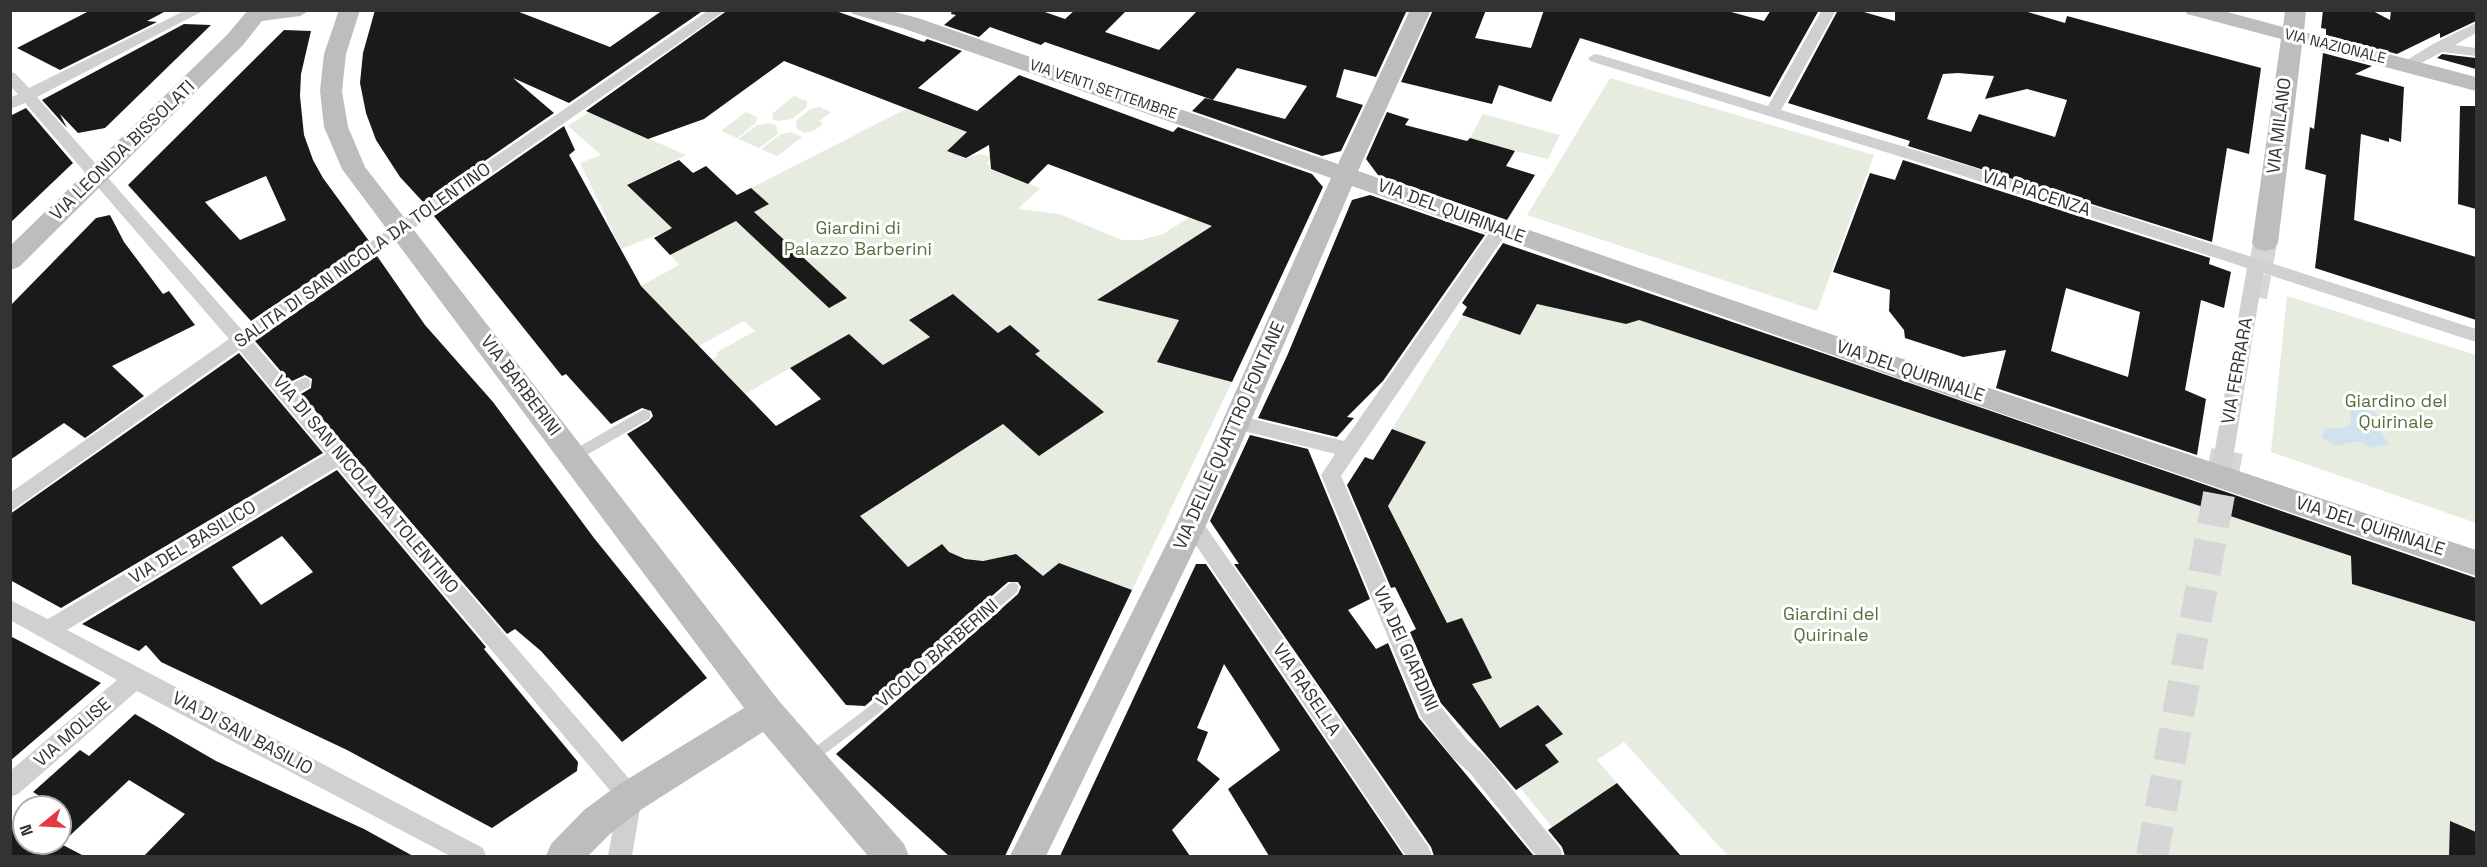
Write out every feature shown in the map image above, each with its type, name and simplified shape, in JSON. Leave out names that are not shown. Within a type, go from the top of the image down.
[{"type":"street","points":[[10,104],[198,10]]},
{"type":"street","name":"VIA BARBERINI","points":[[350,10],[338,40],[331,82],[332,108],[339,139],[362,181],[767,712],[891,856]]},
{"type":"street","name":"SALITA DI SAN NICOLA DA TOLENTINO","points":[[10,504],[241,340],[719,10]]},
{"type":"street","name":"VIA VENTI SETTEMBRE","points":[[860,10],[910,23],[1345,174]]},
{"type":"street","points":[[882,10],[910,23]]},
{"type":"street","name":"VIA DELLE QUATTRO FONTANE","points":[[1030,855],[1192,523],[1345,174],[1421,10]]},
{"type":"street","points":[[1772,112],[1829,10]]},
{"type":"street","name":"VIA NAZIONALE","points":[[2194,10],[2476,84]]},
{"type":"street","name":"VIA MILANO","points":[[2265,243],[2296,10]]},
{"type":"street","points":[[269,13],[315,12],[333,24],[338,40]]},
{"type":"street","name":"VIA LEONIDA BISSOLATI","points":[[10,261],[236,40],[269,13]]},
{"type":"street","points":[[2405,66],[2476,27]]},
{"type":"street","points":[[2438,47],[2476,52]]},
{"type":"street","name":"VIA PIACENZA","points":[[1595,58],[2256,264],[2476,336]]},
{"type":"street","name":"VIA DI SAN NICOLA DA TOLENTINO","points":[[10,76],[241,340],[630,797]]},
{"type":"street","name":"VIA DEL QUIRINALE","points":[[1345,174],[1500,230],[2476,563]]},
{"type":"street","name":"VIA DEI GIARDINI","points":[[1500,230],[1331,475],[1429,710],[1460,749],[1478,765],[1551,856]]},
{"type":"street","name":"VIA FERRARA","points":[[2220,477],[2256,264]]},
{"type":"street","points":[[1236,422],[1348,450]]},
{"type":"street","name":"VIA DEL BASILICO","points":[[47,631],[339,456]]},
{"type":"street","name":"VIA RASELLA","points":[[1192,523],[1420,856]]},
{"type":"street","name":"VIA DI SAN BASILIO","points":[[10,609],[135,679],[474,856]]},
{"type":"street","name":"VIA MOLISE","points":[[10,786],[135,679]]},
{"type":"street","points":[[564,856],[597,822],[630,797],[767,712]]},
{"type":"street","points":[[620,856],[630,797]]},
{"type":"lane","points":[[286,393],[305,383]]},
{"type":"lane","points":[[573,456],[645,415]]},
{"type":"lane","name":"VICOLO BARBERINI","points":[[807,760],[862,720],[1013,588]]},
{"type":"green space","points":[[1610,78],[1874,155],[1817,311],[1527,215]]},
{"type":"green space","points":[[794,96],[807,101],[807,107],[792,119],[778,121],[772,119],[773,113]]},
{"type":"green space","points":[[820,107],[831,112],[819,121],[823,124],[813,131],[804,133],[797,129],[796,121],[810,109]]},
{"type":"green space","name":"Giardini di Palazzo Barberini","points":[[906,109],[990,141],[963,136],[947,151],[966,158],[980,154],[993,157],[987,162],[991,170],[1040,188],[1018,209],[1059,214],[1122,240],[1141,240],[1163,234],[1196,213],[1238,209],[1106,294],[1109,303],[1179,320],[1157,362],[1232,382],[1132,590],[1059,563],[1026,591],[1011,578],[1027,564],[1016,554],[983,561],[965,559],[949,552],[942,544],[903,570],[855,511],[889,498],[1003,424],[1039,456],[1103,412],[1035,354],[1039,350],[1011,326],[998,333],[953,294],[909,319],[930,337],[883,365],[849,334],[745,394],[712,359],[718,356],[716,353],[755,331],[744,321],[697,347],[641,286],[679,265],[671,255],[689,245],[672,229],[621,249],[580,163],[601,155],[568,126],[589,112],[686,155],[627,185],[672,228],[712,233],[769,204],[751,188]]},
{"type":"green space","points":[[746,112],[757,117],[756,123],[737,138],[721,131]]},
{"type":"green space","points":[[1483,114],[1560,135],[1548,159],[1470,138]]},
{"type":"green space","points":[[770,123],[776,125],[778,134],[759,148],[738,139],[757,125]]},
{"type":"green space","points":[[791,132],[802,137],[777,156],[761,149],[781,134]]},
{"type":"green space","name":"Giardino del Quirinale","points":[[2287,296],[2476,355],[2476,523],[2271,452]]},
{"type":"green space","name":"Giardini del Quirinale","points":[[1537,304],[1626,324],[1639,320],[2351,556],[2353,584],[2476,622],[2476,856],[1728,856],[1624,742],[1597,760],[1617,783],[1552,827],[1520,788],[1540,774],[1498,724],[1463,670],[1441,610],[1388,506],[1426,443],[1392,429],[1463,315],[1520,335]]},
{"type":"water","points":[[2356,404],[2376,414],[2380,420],[2379,430],[2389,444],[2372,448],[2359,441],[2335,446],[2322,437],[2324,429],[2347,427],[2351,422],[2350,405]]},
{"type":"building","points":[[91,10],[168,10],[147,21],[157,22],[60,70],[17,48]]},
{"type":"building","points":[[375,10],[514,10],[610,47],[663,10],[704,10],[569,103],[513,78],[554,113],[424,203],[400,177],[376,140],[366,113],[360,83],[363,53]]},
{"type":"building","points":[[728,10],[833,10],[924,42],[927,39],[962,51],[918,88],[977,111],[1019,75],[1173,132],[1178,127],[1312,174],[1323,187],[1232,382],[1157,362],[1179,320],[1097,300],[1212,226],[1048,164],[1028,184],[991,169],[989,145],[966,158],[947,151],[967,132],[784,61],[704,119],[648,139],[586,111]]},
{"type":"building","points":[[952,10],[1039,10],[1065,19],[1075,10],[1127,10],[1105,32],[1159,50],[1198,10],[1407,10],[1376,77],[1344,69],[1336,97],[1363,105],[1341,151],[1322,156],[1192,111],[1205,98],[1285,119],[1307,86],[1237,68],[1213,100],[1045,42],[1041,45],[990,27],[979,37],[944,25],[956,15],[951,14]]},
{"type":"building","points":[[1433,10],[1486,10],[1475,38],[1531,48],[1544,10],[1724,10],[1764,21],[1771,10],[1819,10],[1770,97],[1580,38],[1551,102],[1499,85],[1492,104],[1401,82]]},
{"type":"building","points":[[1838,10],[1857,10],[1895,21],[1895,10],[2021,10],[2065,23],[2067,16],[2261,68],[2249,154],[2227,148],[2212,242],[1908,146],[1910,141],[1788,103]],"holes":[[[1943,74],[1994,76],[1985,99],[2027,89],[2067,100],[2055,137],[1979,114],[1971,132],[1927,119]]]},
{"type":"building","points":[[2323,10],[2371,10],[2390,20],[2391,10],[2476,10],[2476,21],[2440,38],[2440,33],[2397,54],[2326,35],[2326,29],[2321,28]]},
{"type":"building","points":[[184,24],[211,25],[105,128],[78,133],[60,114],[67,128],[42,100]]},
{"type":"building","points":[[284,30],[311,31],[301,74],[300,96],[304,135],[313,160],[323,178],[369,241],[251,321],[128,185]],"holes":[[[266,176],[286,220],[240,240],[205,202]]]},
{"type":"building","points":[[2323,53],[2372,66],[2355,74],[2404,87],[2401,142],[2389,138],[2389,142],[2361,134],[2354,220],[2476,257],[2476,320],[2315,268],[2326,175],[2305,169],[2310,127],[2314,129]]},
{"type":"building","points":[[2442,54],[2476,58],[2476,69],[2437,58]]},
{"type":"building","points":[[2460,106],[2476,106],[2476,209],[2458,204]]},
{"type":"building","points":[[26,108],[73,163],[10,223],[10,116]]},
{"type":"building","points":[[1387,112],[1409,119],[1405,125],[1467,141],[1470,138],[1515,151],[1506,166],[1535,175],[1507,220],[1378,175],[1366,159]]},
{"type":"building","points":[[564,126],[575,150],[569,155],[641,286],[776,426],[821,399],[790,368],[849,334],[883,365],[930,337],[909,320],[953,294],[998,333],[1010,325],[1040,351],[1035,354],[1104,412],[1039,456],[1003,424],[860,516],[908,567],[942,544],[949,552],[965,559],[983,561],[1016,554],[1043,576],[1059,563],[1132,590],[1005,856],[949,856],[836,754],[1018,594],[1021,587],[1018,582],[1008,582],[865,706],[846,705],[627,434],[649,421],[653,416],[651,411],[642,408],[611,424],[566,374],[562,376],[434,216]]},
{"type":"building","points":[[679,160],[693,173],[706,166],[737,195],[751,188],[769,204],[754,212],[847,298],[829,308],[736,221],[670,255],[654,238],[672,228],[627,185]]},
{"type":"building","points":[[1903,160],[2210,258],[2209,264],[2231,272],[2224,308],[2201,300],[2185,390],[2206,399],[2197,455],[1996,388],[2006,350],[1963,357],[1905,338],[1904,330],[1889,311],[1890,290],[1833,272],[1870,173],[1895,180]],"holes":[[[2066,288],[2140,312],[2128,377],[2051,351]]]},
{"type":"building","points":[[1370,195],[1485,235],[1383,381],[1347,417],[1354,418],[1337,437],[1258,418],[1287,356],[1352,200]]},
{"type":"building","points":[[110,215],[124,242],[163,294],[169,291],[195,325],[112,366],[144,396],[85,438],[64,423],[10,460],[10,306],[96,218]]},
{"type":"building","points":[[1503,243],[2476,578],[2476,622],[2352,584],[2351,556],[1639,320],[1626,324],[1537,304],[1520,335],[1462,315],[1467,307],[1462,303]]},
{"type":"building","points":[[377,256],[425,325],[493,402],[594,538],[707,678],[622,742],[541,651],[515,629],[507,634],[301,394],[311,388],[312,379],[305,375],[290,382],[255,341]]},
{"type":"building","points":[[239,353],[323,453],[61,608],[10,580],[10,514]]},
{"type":"building","points":[[1392,429],[1426,442],[1388,506],[1447,623],[1462,618],[1492,678],[1472,684],[1500,728],[1538,705],[1563,734],[1545,745],[1559,762],[1516,790],[1440,702],[1410,632],[1416,629],[1395,587],[1391,588],[1347,485],[1365,457],[1373,460]]},
{"type":"building","points":[[1250,435],[1308,449],[1370,599],[1348,610],[1376,649],[1388,643],[1419,718],[1534,856],[1434,856],[1431,847],[1234,564],[1239,564],[1210,521]]},
{"type":"building","points":[[337,470],[486,647],[484,649],[578,762],[577,771],[492,828],[347,750],[161,662],[146,645],[139,651],[82,624]],"holes":[[[282,536],[313,572],[261,605],[232,567]]]},
{"type":"building","points":[[1196,564],[1206,564],[1404,856],[1269,856],[1228,789],[1280,750],[1224,664],[1197,728],[1208,732],[1197,760],[1220,779],[1172,830],[1190,856],[1060,856]]},
{"type":"building","points":[[10,636],[101,683],[10,761]]},
{"type":"building","points":[[135,714],[216,761],[364,829],[413,856],[144,856],[185,814],[129,780],[72,834],[72,795],[38,795],[33,792],[80,750],[89,756]]},
{"type":"building","points":[[1617,783],[1681,856],[1565,856],[1562,847],[1548,830]]},
{"type":"building","points":[[2450,821],[2476,832],[2476,856],[2449,856]]},
{"type":"building","points":[[12,822],[12,855],[72,855],[72,850],[84,856],[10,856],[10,824]]},
{"type":"tunnel","points":[[2255,297],[2265,243]]},
{"type":"tunnel","points":[[2152,856],[2227,451]]}]
